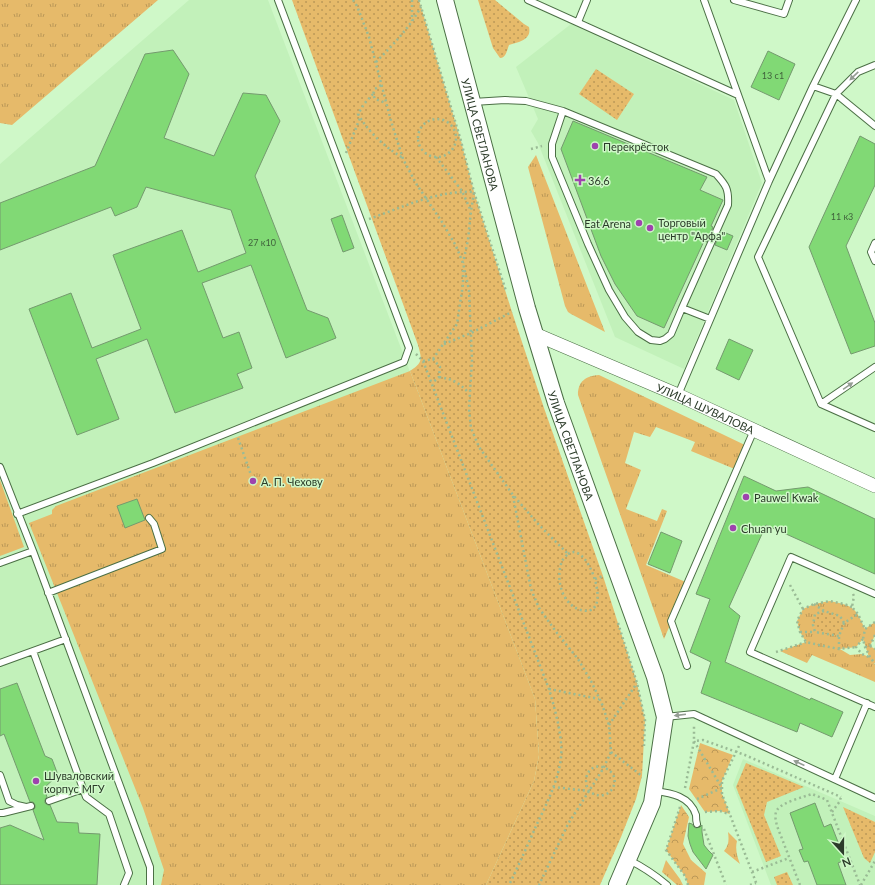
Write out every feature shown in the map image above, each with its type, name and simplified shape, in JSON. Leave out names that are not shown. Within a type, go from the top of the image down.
[{"type":"street","name":"УЛИЦА СВЕТЛАНОВА","points":[[445,0],[524,300],[556,403],[655,677],[665,717],[652,803],[617,885]]},
{"type":"street","name":"УЛИЦА ШУВАЛОВА","points":[[535,334],[678,395],[875,486]]},
{"type":"lane","points":[[18,514],[153,463],[404,362],[409,348],[278,0]]},
{"type":"lane","points":[[528,0],[738,95]]},
{"type":"lane","points":[[578,22],[588,0]]},
{"type":"lane","points":[[704,0],[769,180]]},
{"type":"lane","points":[[734,0],[784,14],[789,0]]},
{"type":"lane","points":[[678,395],[769,180],[856,0]]},
{"type":"lane","points":[[875,65],[858,72],[836,94],[758,257],[821,404],[875,428]]},
{"type":"lane","points":[[814,86],[836,94],[875,126]]},
{"type":"lane","points":[[472,103],[505,100],[526,101],[563,111],[716,174],[725,183],[729,195],[728,204],[670,334],[666,339],[660,342],[651,340],[638,332],[625,317],[609,290],[588,244],[552,157],[552,144],[563,111]]},
{"type":"lane","points":[[875,243],[871,252],[875,262]]},
{"type":"lane","points":[[682,308],[710,319]]},
{"type":"lane","points":[[821,404],[875,367]]},
{"type":"lane","points":[[687,666],[671,621],[754,430]]},
{"type":"lane","points":[[0,467],[33,551],[150,867],[150,885]]},
{"type":"lane","points":[[48,593],[162,549],[154,524],[149,518]]},
{"type":"lane","points":[[0,563],[33,551]]},
{"type":"lane","points":[[875,594],[791,557],[750,652],[875,707]]},
{"type":"lane","points":[[0,663],[66,639]]},
{"type":"lane","points":[[33,651],[86,797],[109,814],[129,872],[124,885]]},
{"type":"lane","points":[[835,779],[868,704]]},
{"type":"lane","points":[[665,717],[694,714],[875,798]]},
{"type":"lane","points":[[0,775],[9,800],[17,805],[28,807],[0,813]]},
{"type":"lane","points":[[49,801],[83,789]]},
{"type":"lane","points":[[654,790],[671,793],[683,798],[692,807],[699,824]]},
{"type":"lane","points":[[628,860],[640,866],[667,885]]},
{"type":"path","points":[[354,0],[369,37],[391,121],[403,159],[417,185],[456,246],[463,263],[469,290],[471,332],[472,360],[469,393],[470,428],[479,447],[513,495],[539,525],[568,554]]},
{"type":"path","points":[[412,0],[412,22]]},
{"type":"path","points":[[420,0],[474,192],[508,297]]},
{"type":"path","points":[[376,62],[394,44],[412,22],[421,7]]},
{"type":"path","points":[[381,85],[375,88],[358,114],[364,125],[389,149],[403,159]]},
{"type":"path","points":[[372,94],[375,99],[386,103]]},
{"type":"path","points":[[341,167],[360,118]]},
{"type":"path","points":[[439,119],[451,124],[457,132],[456,143],[453,149],[449,154],[443,157],[430,156],[421,149],[418,137],[420,131],[427,122],[439,119]]},
{"type":"path","points":[[436,157],[462,191],[471,211]]},
{"type":"path","points":[[361,221],[426,198],[462,191],[474,192]]},
{"type":"path","points":[[423,361],[433,359],[457,324],[463,263],[468,240],[474,192]]},
{"type":"path","points":[[444,344],[512,312],[510,305]]},
{"type":"path","points":[[409,348],[423,361],[432,383],[549,689],[560,735],[561,757],[550,797],[509,885]]},
{"type":"path","points":[[432,383],[439,377],[440,367],[433,359]]},
{"type":"path","points":[[439,377],[451,379],[462,386],[469,393]]},
{"type":"path","points":[[235,430],[251,475]]},
{"type":"path","points":[[513,495],[531,589],[539,608],[578,659],[591,681],[609,725],[611,752],[604,767],[568,824],[539,885]]},
{"type":"path","points":[[573,552],[579,553],[585,559],[593,572],[598,591],[597,604],[592,609],[585,611],[577,609],[569,603],[563,594],[559,572],[562,561],[568,554],[573,552]]},
{"type":"path","points":[[595,579],[603,576],[601,569]]},
{"type":"path","points":[[784,574],[803,609]]},
{"type":"path","points":[[850,583],[854,596],[852,607]]},
{"type":"path","points":[[806,642],[800,632],[797,621],[803,609],[814,604],[830,601],[844,604],[852,607],[858,614],[865,629],[863,639],[865,647],[875,664]]},
{"type":"path","points":[[814,604],[824,611],[840,616],[844,623]]},
{"type":"path","points":[[815,632],[813,625],[815,614],[824,611]]},
{"type":"path","points":[[840,649],[839,636],[844,623],[858,614]]},
{"type":"path","points":[[618,622],[637,683],[645,720],[644,747]]},
{"type":"path","points":[[865,629],[875,622]]},
{"type":"path","points":[[800,632],[815,632],[839,636]]},
{"type":"path","points":[[870,646],[875,635]]},
{"type":"path","points":[[762,658],[806,642],[840,649],[856,647],[863,639]]},
{"type":"path","points":[[865,647],[870,646],[875,649]]},
{"type":"path","points":[[856,647],[862,654],[870,657]]},
{"type":"path","points":[[609,725],[637,683]]},
{"type":"path","points":[[549,689],[599,699]]},
{"type":"path","points":[[743,736],[722,781],[722,794],[756,884],[750,885]]},
{"type":"path","points":[[722,788],[694,741],[703,740],[735,752],[841,797]]},
{"type":"path","points":[[611,752],[642,776],[642,768]]},
{"type":"path","points":[[553,787],[589,791],[593,794],[602,796],[610,792],[613,788],[615,783],[613,774],[604,767],[591,770],[588,773],[586,782],[589,791]]},
{"type":"path","points":[[700,806],[696,799],[722,788]]},
{"type":"path","points":[[800,885],[775,818],[777,810],[783,805],[812,794],[827,800],[860,885]]},
{"type":"path","points":[[832,813],[840,801]]},
{"type":"path","points":[[704,818],[705,812],[720,811],[730,814]]},
{"type":"path","points":[[699,824],[726,885]]},
{"type":"path","points":[[752,872],[789,858]]},
{"type":"path","points":[[860,885],[875,861]]},
{"type":"shaded area","points":[[189,0],[268,0],[535,699],[486,885],[0,885],[0,164]]},
{"type":"shaded area","points":[[571,24],[734,100],[762,183],[684,369],[615,337],[538,143],[531,131],[538,119],[516,67]]},
{"type":"shaded area","points":[[743,759],[875,816],[875,885],[771,885],[733,785]]},
{"type":"green space","points":[[0,0],[158,0],[12,125],[0,123]]},
{"type":"green space","points":[[292,0],[419,0],[461,141],[474,192],[544,408],[603,576],[637,683],[645,720],[642,776],[636,799],[600,885],[486,885],[534,781],[539,755],[535,699],[410,371],[417,366],[421,357],[418,345]]},
{"type":"green space","points":[[478,0],[495,0],[529,27],[526,38],[509,45],[504,57],[502,58],[500,58],[493,48]]},
{"type":"green space","points":[[596,69],[634,94],[617,120],[579,94]]},
{"type":"green space","points":[[536,155],[605,332],[571,314],[565,306],[528,167]]},
{"type":"green space","points":[[410,371],[535,699],[539,755],[534,781],[486,885],[161,885],[164,870],[143,808],[29,523],[52,514],[52,510],[56,506]]},
{"type":"green space","points":[[599,375],[747,446],[737,470],[691,451],[695,442],[656,427],[650,437],[634,432],[625,463],[641,470],[626,509],[657,521],[662,509],[667,511],[646,565],[688,583],[664,639],[578,395],[579,386],[584,380]]},
{"type":"green space","points":[[0,480],[24,547],[0,556]]},
{"type":"green space","points":[[830,601],[849,606],[859,616],[865,629],[875,622],[875,635],[870,646],[875,649],[875,682],[812,655],[807,663],[780,651],[806,642],[800,632],[797,621],[803,609],[814,604]],"holes":[[[863,639],[869,657],[862,654],[850,655],[840,649],[856,647]]]},
{"type":"green space","points":[[824,611],[840,616],[844,623],[839,636],[815,632],[813,625],[815,614]]},
{"type":"green space","points":[[700,743],[733,755],[722,781],[722,794],[730,814],[720,811],[705,812],[689,789]]},
{"type":"green space","points":[[746,763],[804,787],[767,802],[764,815],[781,856],[766,862],[736,787]]},
{"type":"green space","points":[[681,805],[689,817],[683,844],[691,860],[706,873],[704,885],[688,885],[685,876],[666,850]]},
{"type":"green space","points":[[843,807],[875,822],[875,852],[870,863],[864,858]]},
{"type":"green space","points":[[728,832],[737,841],[736,847],[740,864],[724,851],[727,847]]},
{"type":"green space","points":[[666,860],[683,885],[677,885],[662,872]]},
{"type":"green space","points":[[787,872],[793,885],[777,885],[774,877]]},
{"type":"building","points":[[173,50],[189,74],[164,138],[214,156],[243,93],[266,95],[280,121],[255,176],[307,310],[328,318],[336,338],[286,358],[251,265],[202,283],[223,338],[239,332],[252,368],[237,374],[243,388],[175,413],[147,339],[96,359],[119,419],[77,435],[29,309],[71,293],[92,348],[141,329],[113,255],[182,230],[198,272],[246,253],[231,210],[146,187],[137,207],[115,216],[111,207],[0,250],[0,203],[95,166],[145,54]]},
{"type":"building","points":[[768,51],[795,64],[779,100],[751,87]]},
{"type":"building","name":"Торговый центр \"Арфа\"","points":[[573,121],[707,177],[700,190],[723,200],[711,226],[713,227],[707,242],[704,241],[664,328],[637,316],[615,284],[601,256],[561,149]]},
{"type":"building","points":[[860,136],[875,144],[875,185],[846,246],[875,323],[875,346],[851,354],[809,247]]},
{"type":"building","points":[[342,215],[354,248],[343,252],[331,219]]},
{"type":"building","points":[[721,231],[733,236],[727,250],[715,245]]},
{"type":"building","points":[[729,339],[753,350],[739,380],[716,369]]},
{"type":"building","points":[[744,476],[776,491],[808,487],[875,519],[875,574],[766,525],[729,607],[740,616],[725,662],[810,700],[811,698],[843,712],[832,737],[800,723],[797,732],[701,693],[711,662],[690,652],[710,599],[696,594]]},
{"type":"building","points":[[137,499],[145,520],[125,528],[117,506]]},
{"type":"building","points":[[661,532],[682,541],[670,573],[648,564]]},
{"type":"building","name":"Шуваловский корпус МГУ","points":[[17,683],[45,756],[52,759],[58,775],[44,788],[47,797],[45,803],[50,805],[57,822],[78,823],[79,833],[100,834],[97,885],[0,885],[0,828],[10,825],[44,840],[33,810],[35,805],[33,802],[30,802],[4,734],[0,736],[0,689]]},
{"type":"building","points":[[815,803],[824,827],[831,824],[845,860],[838,863],[846,885],[817,885],[808,861],[804,862],[799,850],[803,849],[790,813]]},
{"type":"building","points":[[689,823],[696,828],[702,825],[704,845],[713,855],[706,869],[693,852],[690,844],[688,836]]},
{"type":"place","name":"Перекрёсток","points":[[595,146]]},
{"type":"place","name":"36,6","points":[[580,180]]},
{"type":"place","name":"Eat Arena","points":[[639,223]]},
{"type":"place","name":"Торговый центр \"Арфа\"","points":[[650,228]]},
{"type":"place","name":"А. П. Чехову","points":[[253,481]]},
{"type":"place","name":"Pauwel Kwak","points":[[746,497]]},
{"type":"place","name":"Chuan yu","points":[[733,528]]},
{"type":"place","name":"Шуваловский корпус МГУ","points":[[36,781]]}]
